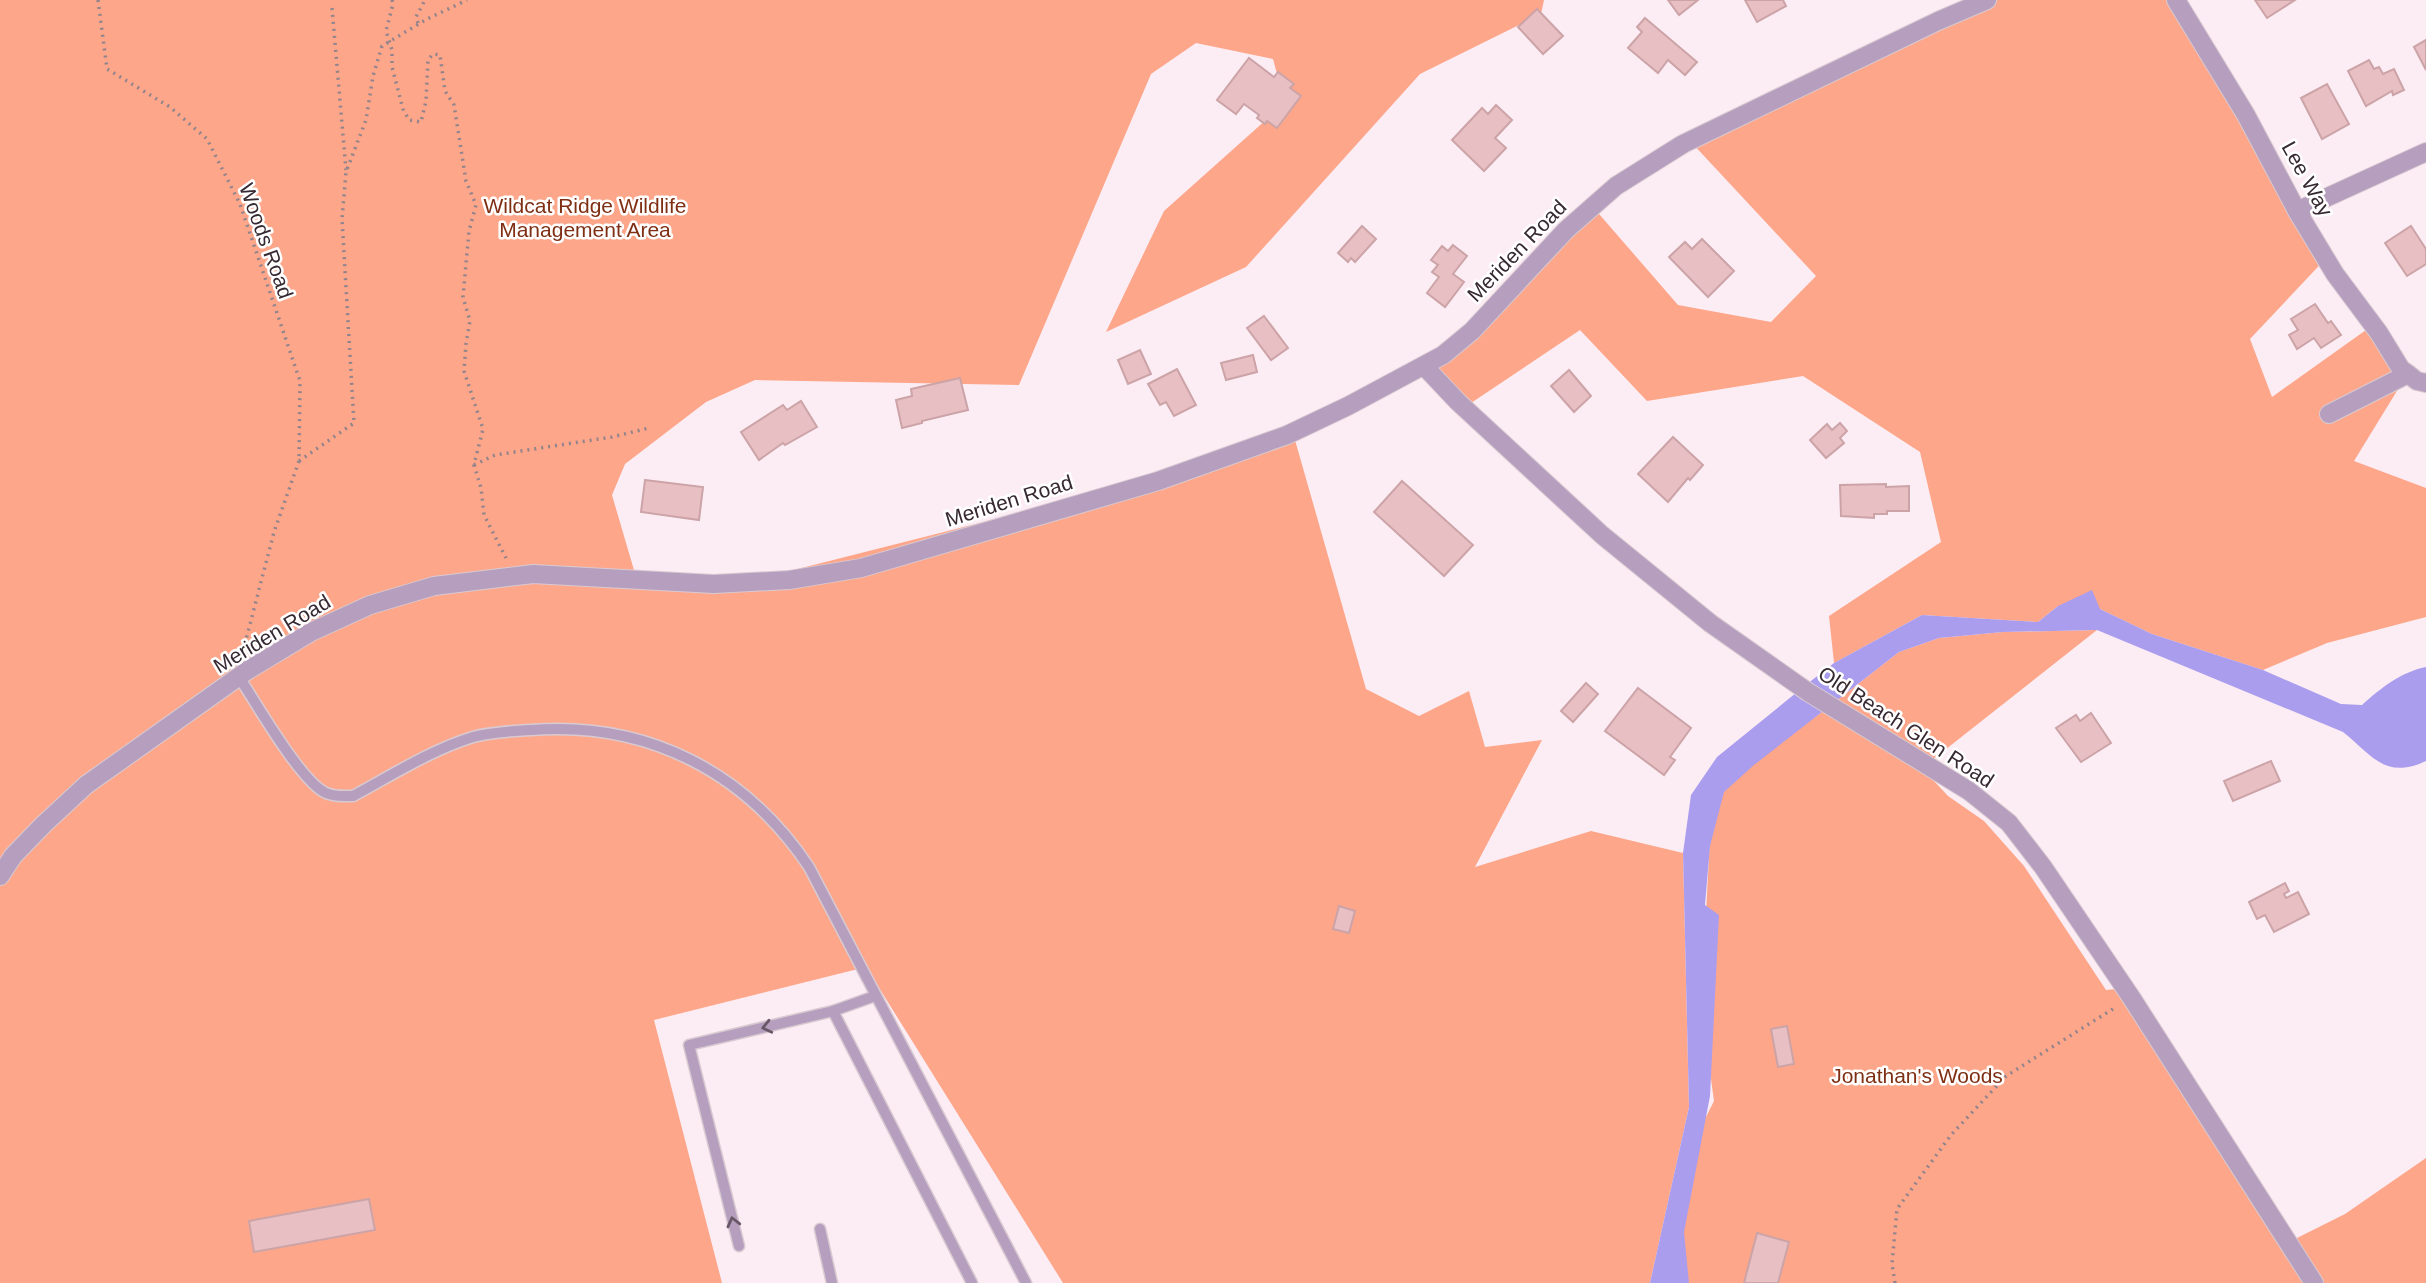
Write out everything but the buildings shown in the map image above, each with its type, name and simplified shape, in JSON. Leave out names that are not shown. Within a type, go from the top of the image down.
[{"type":"street","name":"Meriden Road","points":[[0,876],[13,856],[86,785],[237,679],[311,632],[370,605],[434,586],[533,574],[714,584],[789,580],[861,568],[1145,485],[1287,435],[1443,355],[1472,331],[1566,230],[1616,186],[1683,144],[1987,0]]},
{"type":"street","name":"Lee Way","points":[[2176,0],[2246,115],[2297,211],[2335,274],[2402,369],[2408,373]]},
{"type":"street","points":[[2297,211],[2426,152]]},
{"type":"street","name":"Old Beach Glen Road","points":[[1424,366],[1458,402],[1602,535],[1710,623],[1785,676],[1969,791],[2009,823],[2043,867],[2131,997],[2314,1283]]},
{"type":"street","points":[[2329,414],[2408,373],[2417,381],[2426,383]]},
{"type":"lane","points":[[237,679],[306,779],[325,792],[340,797],[353,796],[449,746],[476,736],[551,728],[590,729],[638,739],[695,761],[745,794],[793,843],[809,867],[1026,1283]]},
{"type":"lane","points":[[740,1246],[689,1045],[833,1011],[875,996]]},
{"type":"lane","points":[[833,1011],[972,1283]]},
{"type":"lane","points":[[820,1229],[832,1283]]},
{"type":"path","name":"Woods Road","points":[[98,0],[107,69],[170,107],[207,139],[240,204],[300,382],[299,461],[274,532],[237,679]]},
{"type":"path","points":[[392,0],[386,30],[403,109],[410,120],[421,122],[426,101],[428,60],[433,54],[440,55],[445,91],[454,105],[466,181],[477,205],[469,231],[463,297],[470,320],[464,371],[482,429],[474,465],[481,488],[484,515],[507,560],[533,574]]},
{"type":"path","points":[[418,24],[416,17],[425,0]]},
{"type":"path","points":[[346,172],[366,120],[373,76],[382,46],[418,24],[467,0]]},
{"type":"path","points":[[299,461],[354,423],[342,219],[346,172],[332,8]]},
{"type":"path","points":[[474,465],[495,455],[611,437],[649,428]]},
{"type":"path","points":[[1895,1283],[1892,1264],[1898,1209],[1951,1135],[2006,1076],[2131,997]]},
{"type":"green space","name":"Wildcat Ridge Wildlife Management Area","points":[[0,0],[1544,0],[1541,14],[1420,74],[1246,267],[1106,332],[1164,211],[1285,103],[1273,59],[1196,43],[1151,74],[1019,385],[755,380],[706,402],[625,464],[612,495],[636,577],[766,577],[1122,487],[1293,433],[1366,689],[1419,716],[1469,691],[1485,747],[1542,740],[1475,867],[1591,831],[1683,853],[1689,1107],[1650,1283],[1063,1283],[866,967],[654,1020],[722,1283],[0,1283]]},
{"type":"green space","points":[[1987,0],[2185,0],[2330,254],[2250,339],[2272,397],[2373,325],[2411,368],[2354,461],[2426,488],[2426,617],[2327,643],[2263,670],[2152,634],[2100,609],[2058,606],[2038,622],[1922,615],[1834,663],[1829,616],[1941,542],[1920,452],[1803,376],[1647,401],[1580,330],[1465,407],[1431,365],[1593,207],[1678,305],[1771,322],[1816,276],[1691,142]]},
{"type":"green space","name":"Jonathan's Woods","points":[[2097,630],[1922,768],[1948,796],[1984,821],[2024,866],[2106,990],[2127,988],[2291,1241],[2345,1214],[2426,1158],[2426,1283],[1676,1283],[1690,1149],[1714,1101],[1701,1006],[1711,819],[1738,761],[1818,715],[1899,652],[1939,638],[2003,632]]},
{"type":"shaded area","points":[[2092,590],[2100,609],[2152,634],[2263,670],[2341,704],[2362,705],[2392,682],[2426,667],[2426,761],[2400,768],[2390,767],[2380,763],[2343,732],[2097,630],[2003,632],[1939,638],[1899,652],[1754,765],[1724,792],[1710,846],[1705,905],[1719,915],[1710,1096],[1684,1232],[1689,1283],[1650,1283],[1689,1107],[1683,853],[1691,795],[1717,757],[1807,684],[1834,663],[1922,615],[2038,622],[2058,606]]}]
